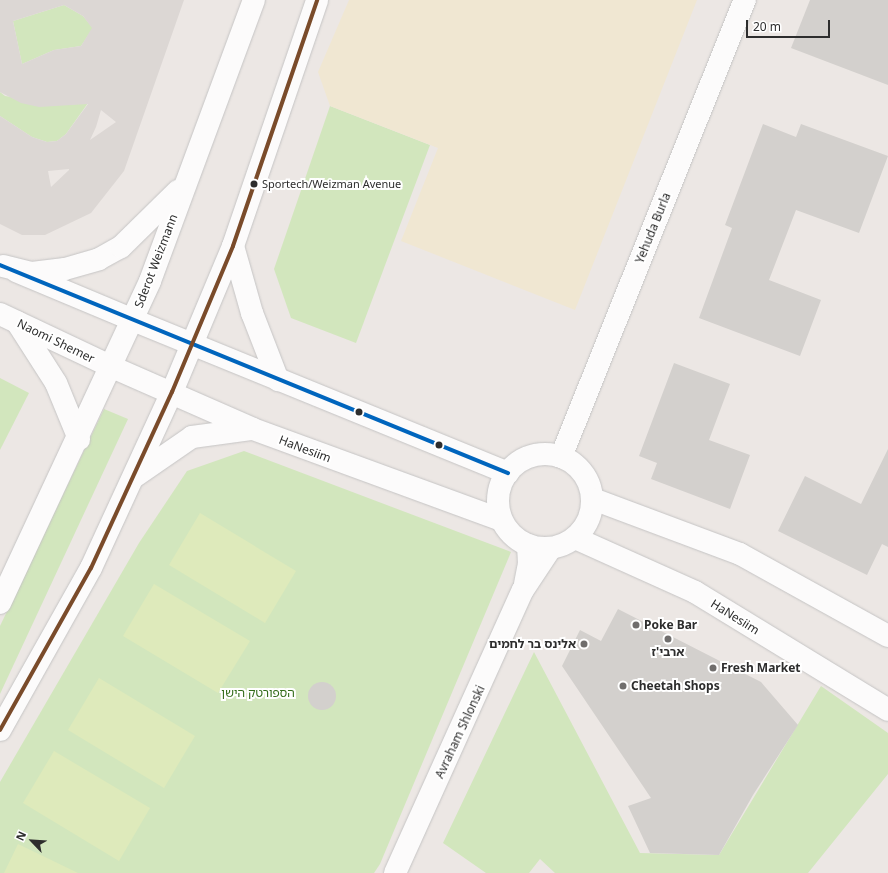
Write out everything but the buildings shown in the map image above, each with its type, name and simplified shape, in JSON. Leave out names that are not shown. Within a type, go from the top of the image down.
[{"type":"street","name":"Sderot Weizmann","points":[[0,603],[79,439],[133,320],[254,0]]},
{"type":"street","points":[[0,730],[91,568],[172,392],[233,246],[317,0]]},
{"type":"street","name":"Yehuda Burla","points":[[561,456],[745,0]]},
{"type":"street","points":[[2,265],[32,273],[65,269],[99,259],[127,242],[185,184]]},
{"type":"street","points":[[233,246],[252,313],[278,380]]},
{"type":"street","points":[[2,265],[278,380],[508,473]]},
{"type":"street","points":[[8,318],[56,383],[79,439]]},
{"type":"street","name":"Naomi Shemer","points":[[8,318],[112,367]]},
{"type":"street","name":"HaNesiim","points":[[112,367],[172,392],[253,429],[502,520]]},
{"type":"street","points":[[134,477],[192,437],[253,429]]},
{"type":"street","points":[[536,455],[561,456],[574,463],[583,473],[593,499],[585,527],[575,538],[550,549],[528,545],[515,538],[502,520],[499,492],[508,473],[524,459],[536,455]]},
{"type":"street","points":[[593,499],[740,554],[888,636]]},
{"type":"street","name":"HaNesiim","points":[[575,538],[695,592],[888,710]]},
{"type":"street","name":"Avraham Shlonski","points":[[524,590],[529,564],[528,545]]},
{"type":"street","name":"Avraham Shlonski","points":[[395,873],[524,590],[550,549]]},
{"type":"green space","points":[[64,5],[83,16],[93,28],[81,46],[54,50],[22,64],[13,21]]},
{"type":"green space","points":[[0,92],[5,96],[65,105],[88,103],[66,134],[57,141],[47,142],[32,137],[0,116]]},
{"type":"green space","points":[[330,106],[430,145],[356,343],[291,318],[274,269]]},
{"type":"green space","points":[[0,378],[29,393],[0,450]]},
{"type":"green space","points":[[104,409],[128,419],[0,694],[0,626]]},
{"type":"green space","name":"הספורטק הישן","points":[[244,451],[511,552],[380,864],[374,873],[0,873],[0,782],[139,543],[187,471]]},
{"type":"green space","points":[[200,513],[296,571],[265,623],[169,565]]},
{"type":"green space","points":[[154,584],[250,641],[218,693],[123,636]]},
{"type":"green space","points":[[534,652],[640,853],[719,855],[821,686],[888,733],[888,774],[808,873],[555,873],[540,859],[529,873],[486,873],[443,843]]},
{"type":"green space","points":[[99,678],[195,736],[164,788],[68,730]]},
{"type":"green space","points":[[54,751],[150,808],[119,861],[23,803]]},
{"type":"green space","points":[[18,844],[78,873],[4,873]]},
{"type":"sand","points":[[349,0],[697,0],[575,310],[401,241],[438,148],[330,106],[318,72]]},
{"type":"shaded area","points":[[0,0],[184,0],[124,171],[91,213],[45,235],[22,235],[0,224],[0,116],[32,137],[47,142],[57,141],[66,134],[88,104],[39,107],[21,103],[0,92]],"holes":[[[64,5],[83,16],[92,28],[81,46],[54,50],[22,64],[13,21]],[[101,110],[116,122],[90,140]],[[69,169],[51,187],[48,171]]]},
{"type":"transit line","points":[[0,730],[91,568],[172,392],[233,246],[317,0]]},
{"type":"transit line","points":[[0,265],[508,473]]},
{"type":"place","name":"Sportech/Weizman Avenue","points":[[254,184]]},
{"type":"place","name":"Poke Bar","points":[[636,625]]},
{"type":"place","name":"ארבי'ז","points":[[668,639]]},
{"type":"place","name":"אלינס בר לחמים","points":[[584,644]]},
{"type":"place","name":"Fresh Market","points":[[713,668]]},
{"type":"place","name":"Cheetah Shops","points":[[623,686]]}]
